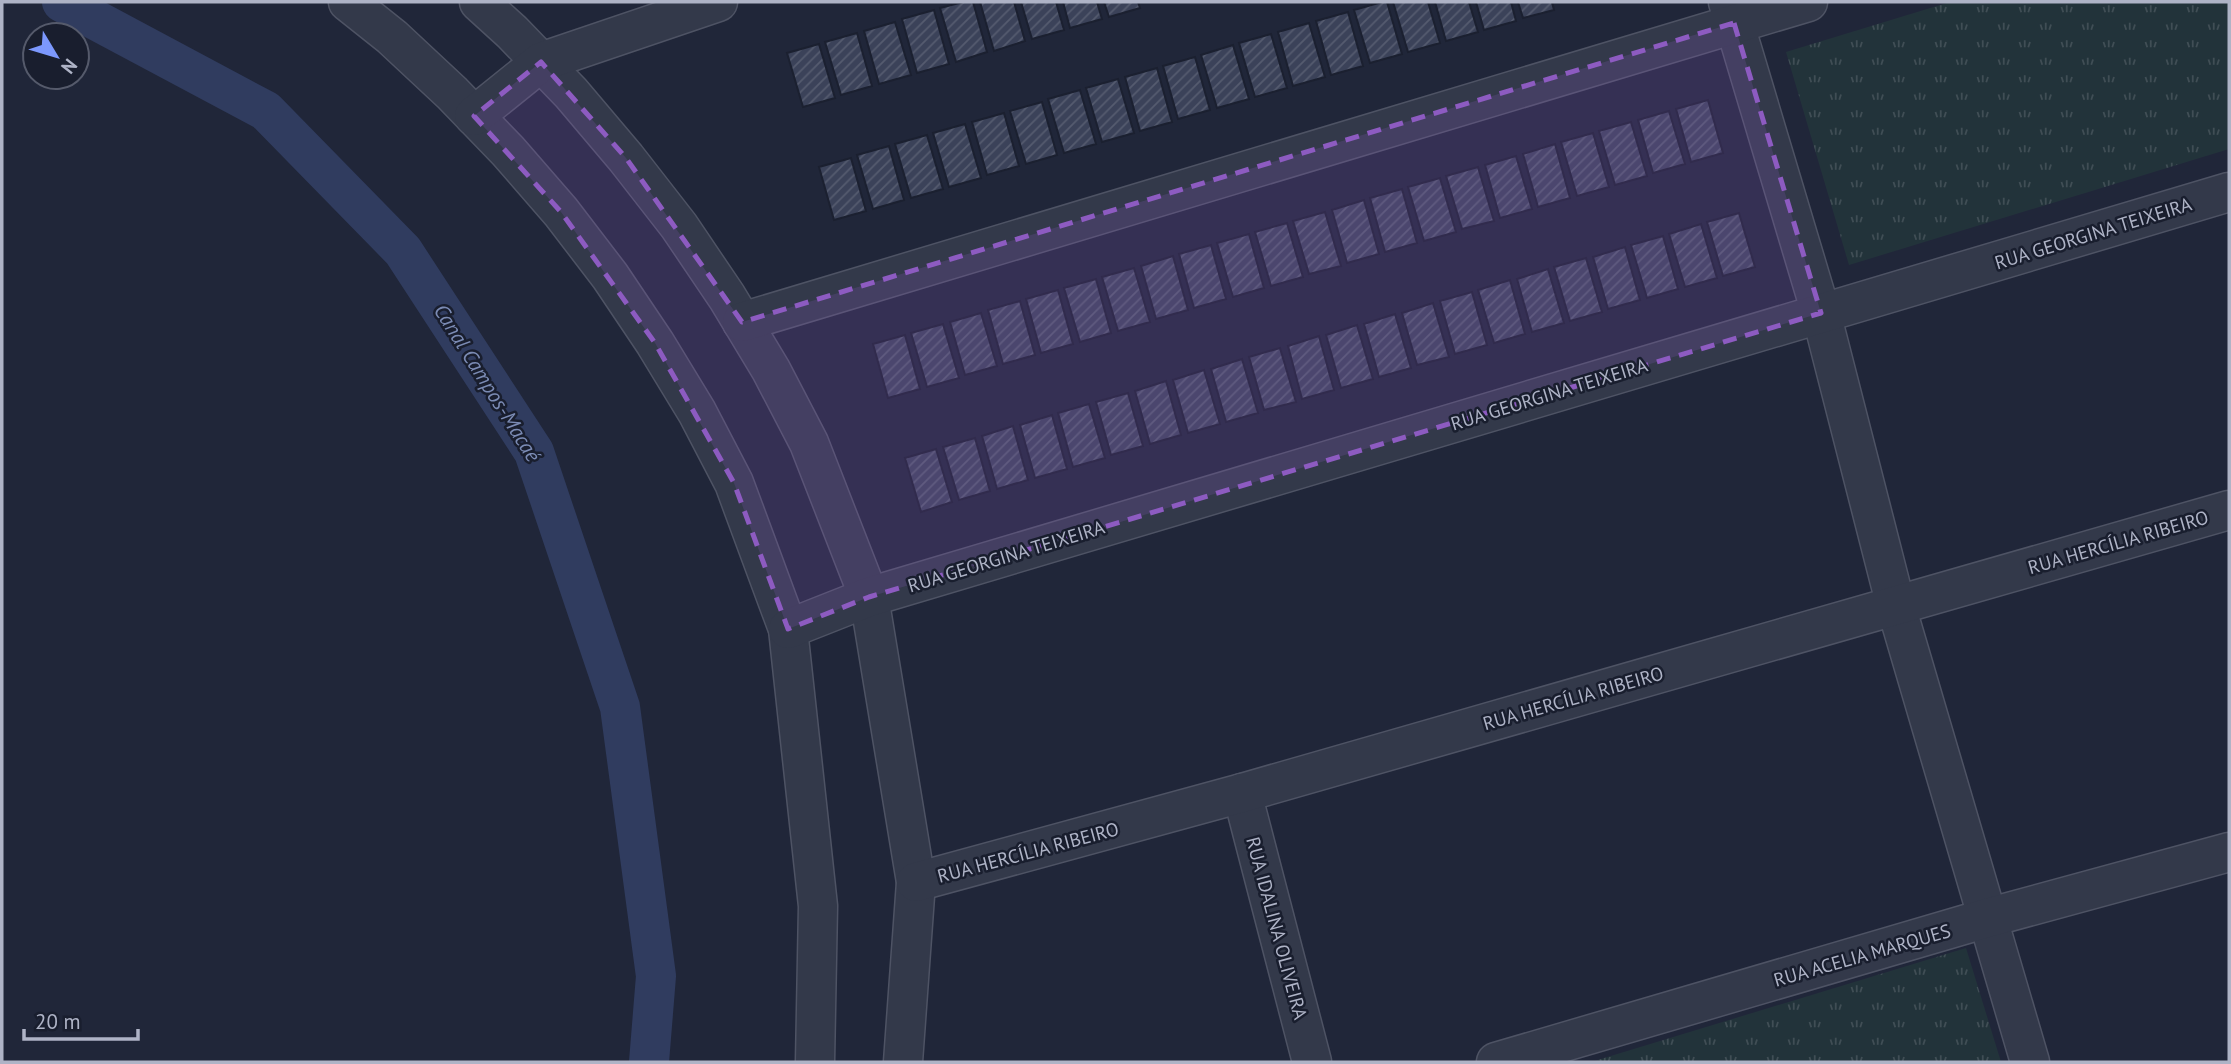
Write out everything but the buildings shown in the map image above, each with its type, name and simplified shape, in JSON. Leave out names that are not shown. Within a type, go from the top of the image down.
[{"type":"street","points":[[348,2],[392,37],[474,116],[561,212],[610,276],[662,354],[697,412],[734,483],[788,629],[818,906],[815,1062]]},
{"type":"street","points":[[479,2],[571,93],[679,226],[771,370],[809,443],[869,597],[916,882],[903,1062]]},
{"type":"street","points":[[474,116],[541,62],[718,2]]},
{"type":"street","points":[[742,322],[1731,12],[1808,2]]},
{"type":"street","points":[[1731,12],[1821,313],[1896,606],[2030,1062]]},
{"type":"street","name":"RUA GEORGINA TEIXEIRA","points":[[788,629],[869,597],[2229,192]]},
{"type":"street","name":"RUA HERCÍLIA RIBEIRO","points":[[916,882],[1242,793],[2229,510]]},
{"type":"street","name":"RUA IDALINA OLIVEIRA","points":[[1242,793],[1312,1062]]},
{"type":"street","name":"RUA ACELIA MARQUES","points":[[1496,1062],[1987,918],[2229,852]]},
{"type":"highlighted area","points":[[1734,23],[1821,313],[869,597],[788,629],[734,483],[655,343],[561,212],[474,116],[541,62],[626,158],[742,322]]},
{"type":"green space","points":[[1950,2],[2229,2],[2229,149],[1849,265],[1786,52]]},
{"type":"green space","points":[[1966,948],[2001,1062],[1591,1062]]},
{"type":"waterway","name":"Canal Campos-Macaé","points":[[62,2],[266,111],[403,251],[534,452],[620,707],[656,976],[649,1062]]}]
